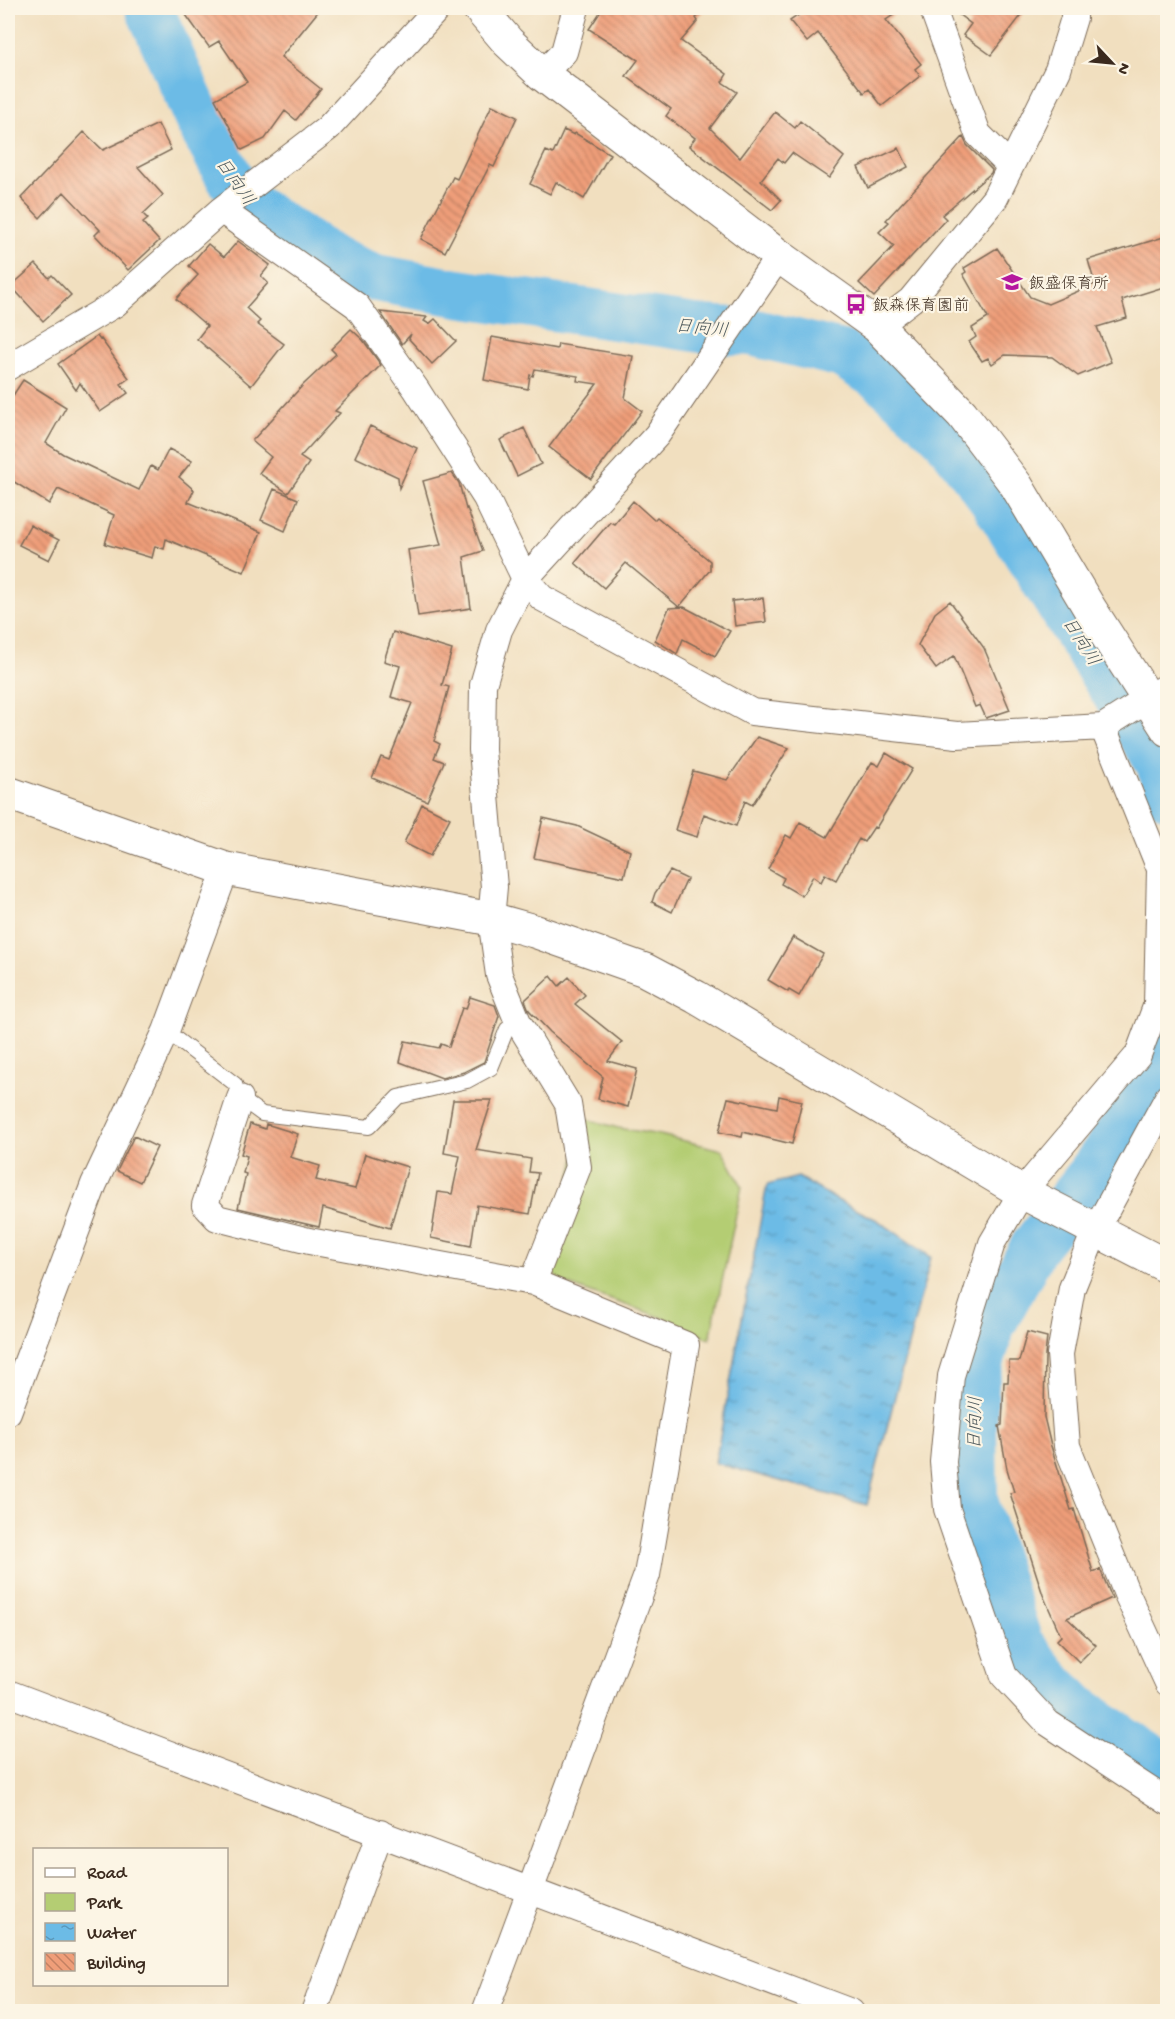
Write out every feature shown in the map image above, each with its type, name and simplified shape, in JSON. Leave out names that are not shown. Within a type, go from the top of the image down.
[{"type":"street","points":[[8,366],[115,304],[221,210],[328,128],[438,8]]},
{"type":"street","points":[[479,8],[508,42],[542,74],[779,256],[877,326],[962,414],[1016,485],[1090,609],[1157,692],[1167,730]]},
{"type":"street","points":[[542,74],[564,52],[576,8]]},
{"type":"street","points":[[934,8],[934,15],[978,134],[1010,166]]},
{"type":"street","points":[[877,326],[911,300],[995,198],[1058,70],[1074,18],[1074,8]]},
{"type":"street","points":[[221,210],[357,306],[416,389],[486,498],[525,579],[542,598],[752,712],[957,735],[1102,727],[1157,692]]},
{"type":"street","points":[[533,1282],[578,1167],[568,1104],[518,1022],[498,975],[491,919],[494,887],[482,750],[483,686],[499,630],[525,579],[657,435],[779,256]]},
{"type":"street","points":[[1102,727],[1160,869],[1157,1004],[1138,1055],[1031,1197],[992,1243],[951,1376],[943,1462],[947,1509],[1004,1676],[1048,1723],[1167,1802]]},
{"type":"street","points":[[8,793],[226,869],[491,919],[534,931],[645,970],[724,1014],[1031,1197],[1167,1267]]},
{"type":"street","points":[[8,1412],[94,1184],[166,1031],[226,869]]},
{"type":"street","points":[[240,1098],[205,1205],[217,1218],[309,1241],[533,1282],[686,1345],[646,1575],[485,2012]]},
{"type":"street","points":[[1167,1098],[1090,1228],[1072,1288],[1060,1354],[1067,1446],[1127,1594],[1167,1683]]},
{"type":"street","points":[[8,1694],[851,2012]]},
{"type":"street","points":[[314,2012],[380,1833]]},
{"type":"lane","points":[[166,1031],[235,1084],[240,1098],[262,1114],[369,1127],[398,1097],[467,1081],[491,1068],[507,1029],[518,1022]]},
{"type":"green space","points":[[587,1119],[618,1128],[660,1135],[722,1150],[742,1186],[710,1339],[666,1319],[560,1282],[549,1266],[583,1126]]},
{"type":"water","points":[[798,1177],[877,1220],[931,1257],[867,1505],[715,1463],[767,1185]]},
{"type":"building","points":[[181,8],[321,8],[281,57],[321,89],[296,120],[285,111],[265,139],[242,150],[215,99],[247,82],[219,41],[209,47]]},
{"type":"building","points":[[603,8],[706,8],[696,18],[698,21],[681,41],[727,74],[722,82],[737,92],[710,128],[740,158],[775,112],[795,128],[800,121],[844,157],[829,178],[792,153],[784,163],[778,158],[761,180],[781,200],[772,210],[689,146],[695,138],[666,116],[671,109],[626,76],[638,60],[589,29]]},
{"type":"building","points":[[809,8],[904,8],[886,20],[921,64],[915,69],[920,76],[882,106],[869,89],[864,93],[818,33],[807,42],[790,21]]},
{"type":"building","points":[[950,8],[1027,8],[991,55],[963,35],[971,24]]},
{"type":"building","points":[[492,105],[517,117],[494,167],[490,165],[445,252],[421,239],[453,177],[457,179]]},
{"type":"building","points":[[158,124],[171,150],[138,167],[163,195],[143,214],[148,219],[143,223],[159,241],[128,270],[95,235],[100,230],[64,192],[40,218],[21,198],[84,132],[103,150]]},
{"type":"building","points":[[564,130],[574,135],[575,133],[610,154],[584,199],[556,182],[550,194],[530,184],[546,151],[553,154]]},
{"type":"building","points":[[963,137],[967,145],[992,170],[991,173],[942,215],[946,219],[874,297],[859,283],[894,246],[879,232],[889,222],[886,220]]},
{"type":"building","points":[[899,148],[908,167],[868,188],[858,167]]},
{"type":"building","points":[[1167,236],[1167,286],[1122,300],[1127,318],[1097,327],[1111,362],[1078,376],[1052,357],[1005,355],[992,364],[988,358],[982,361],[969,342],[976,337],[972,328],[988,318],[963,274],[966,272],[964,268],[997,248],[1030,297],[1048,304],[1095,284],[1088,260]]},
{"type":"building","points":[[238,241],[270,265],[261,276],[268,283],[246,308],[260,321],[257,324],[284,344],[251,386],[197,339],[207,326],[176,299],[198,275],[189,266],[208,244],[224,257]]},
{"type":"building","points":[[36,264],[49,278],[52,275],[71,295],[43,321],[11,286]]},
{"type":"building","points":[[380,312],[427,317],[424,321],[429,324],[435,319],[456,341],[432,364],[409,339],[411,334],[402,344]]},
{"type":"building","points":[[351,329],[363,340],[381,365],[335,411],[340,413],[300,457],[309,463],[288,493],[259,473],[271,457],[252,441],[303,385],[336,354],[331,349]]},
{"type":"building","points":[[97,336],[129,378],[121,384],[128,393],[100,412],[80,383],[76,390],[58,364]]},
{"type":"building","points":[[492,337],[557,349],[558,344],[633,356],[625,398],[642,411],[591,479],[549,447],[597,384],[577,381],[578,376],[535,369],[533,376],[530,375],[528,389],[484,380]]},
{"type":"building","points":[[23,380],[66,407],[46,443],[63,454],[139,490],[151,466],[158,470],[169,449],[192,461],[179,477],[194,490],[188,502],[261,532],[244,572],[166,539],[164,549],[155,546],[152,558],[105,544],[114,515],[58,489],[49,504],[8,478],[8,403]]},
{"type":"building","points":[[370,426],[417,448],[399,488],[398,477],[355,457]]},
{"type":"building","points":[[524,428],[541,464],[517,476],[500,440]]},
{"type":"building","points":[[452,473],[459,483],[466,509],[483,551],[464,557],[471,608],[418,616],[408,550],[441,545],[423,481]]},
{"type":"building","points":[[274,489],[298,499],[285,531],[261,520]]},
{"type":"building","points":[[633,501],[654,520],[657,517],[710,561],[710,570],[679,607],[626,563],[604,588],[575,563],[610,522],[614,524]]},
{"type":"building","points":[[30,525],[59,540],[49,560],[19,545]]},
{"type":"building","points":[[763,598],[766,622],[735,626],[732,601]]},
{"type":"building","points":[[950,601],[984,648],[1010,710],[986,718],[980,705],[975,707],[954,656],[936,669],[918,645],[935,613]]},
{"type":"building","points":[[684,607],[730,631],[715,656],[683,639],[677,654],[655,640],[669,608]]},
{"type":"building","points":[[393,632],[452,650],[442,685],[449,687],[434,741],[440,744],[434,758],[444,762],[427,801],[372,778],[381,757],[389,760],[412,703],[391,697],[400,666],[384,661]]},
{"type":"building","points":[[757,737],[789,748],[752,805],[745,801],[736,826],[704,814],[697,837],[675,830],[693,771],[727,780]]},
{"type":"building","points":[[886,753],[912,769],[876,828],[874,827],[864,842],[859,839],[836,880],[825,874],[821,882],[813,876],[802,896],[781,884],[784,878],[768,869],[786,835],[791,838],[800,822],[827,837],[872,762],[879,766]]},
{"type":"building","points":[[422,804],[450,818],[430,856],[404,843]]},
{"type":"building","points":[[543,818],[577,826],[630,851],[624,877],[534,858]]},
{"type":"building","points":[[670,871],[687,879],[672,912],[652,902],[655,893]]},
{"type":"building","points":[[793,937],[823,954],[799,996],[768,980]]},
{"type":"building","points":[[551,976],[559,986],[569,977],[585,995],[575,1004],[622,1042],[608,1061],[637,1069],[628,1107],[598,1099],[603,1077],[550,1032],[529,1010],[525,1000]]},
{"type":"building","points":[[470,997],[495,1005],[499,1016],[484,1062],[464,1072],[442,1078],[400,1062],[405,1041],[439,1048],[441,1044],[449,1047],[462,1008],[466,1009]]},
{"type":"building","points":[[779,1096],[802,1101],[792,1144],[743,1132],[742,1137],[719,1132],[728,1098],[777,1108]]},
{"type":"building","points":[[453,1100],[492,1100],[476,1150],[531,1159],[529,1172],[538,1173],[530,1214],[477,1205],[471,1246],[431,1238],[438,1192],[452,1194],[460,1156],[444,1153]]},
{"type":"building","points":[[250,1124],[265,1129],[266,1124],[298,1134],[290,1157],[320,1166],[316,1180],[355,1189],[365,1154],[408,1167],[390,1228],[323,1208],[319,1227],[238,1208],[246,1174],[243,1173],[247,1156],[241,1154]]},
{"type":"building","points":[[134,1136],[157,1147],[140,1182],[117,1171]]},
{"type":"building","points":[[1027,1332],[1047,1337],[1044,1417],[1051,1446],[1071,1510],[1074,1509],[1093,1572],[1100,1569],[1112,1598],[1067,1618],[1096,1645],[1079,1662],[1057,1640],[1061,1636],[1043,1595],[1010,1493],[1014,1492],[999,1426],[1002,1425],[1004,1382],[1008,1382],[1009,1361],[1019,1361]]},
{"type":"waterway","name":"日向川","points":[[149,8],[199,121],[230,178],[252,207],[334,261],[376,278],[458,293],[702,329],[751,332],[842,354],[882,379],[943,434],[992,498],[1160,764],[1168,795]]},
{"type":"waterway","name":"日向川","points":[[1168,1055],[1156,1079],[1085,1182],[1035,1245],[991,1326],[975,1381],[973,1428],[974,1500],[1019,1643],[1051,1684],[1080,1710],[1168,1770]]},
{"type":"place","name":"飯盛保育所","points":[[1012,282]]},
{"type":"place","name":"飯森保育園前","points":[[856,304]]}]
